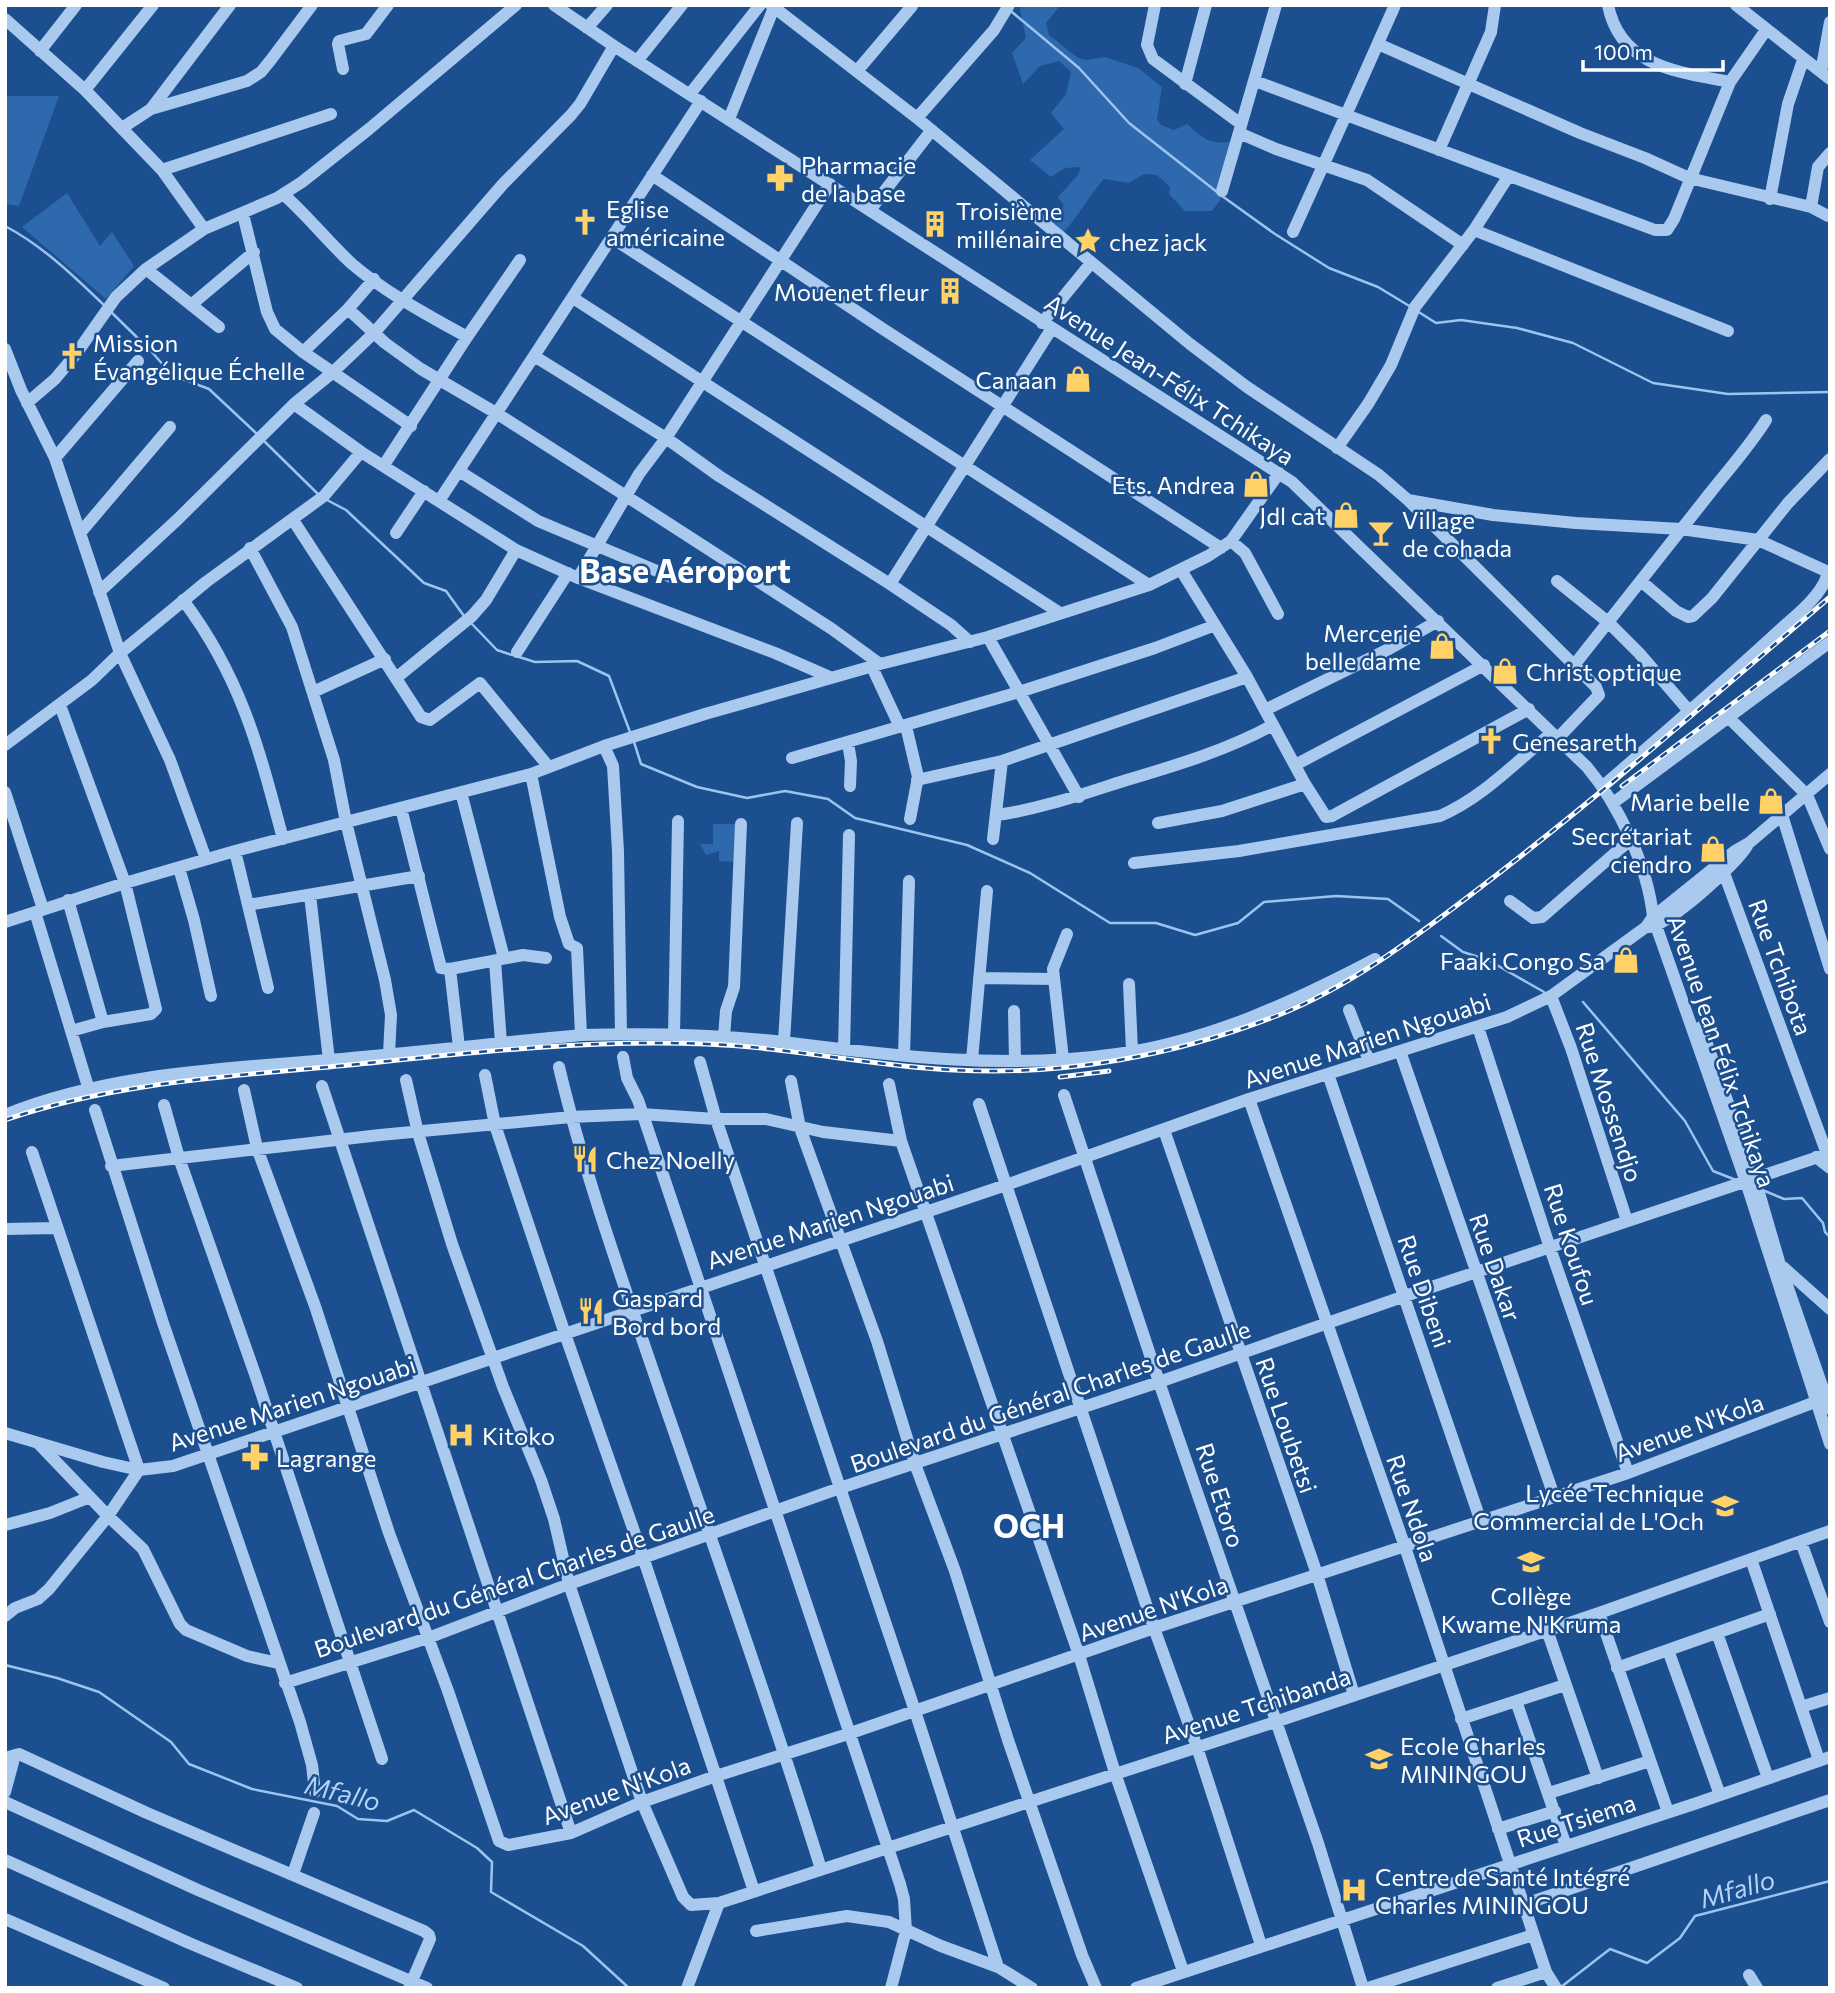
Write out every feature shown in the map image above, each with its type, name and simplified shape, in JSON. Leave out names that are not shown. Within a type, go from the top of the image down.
[{"type":"street","points":[[40,51],[75,5]]},
{"type":"street","points":[[85,90],[153,5]]},
{"type":"street","points":[[151,109],[230,5]]},
{"type":"street","points":[[122,128],[151,109],[247,81],[261,72],[312,5]]},
{"type":"street","points":[[344,69],[339,41],[366,34],[388,5]]},
{"type":"street","points":[[27,403],[69,362],[116,297],[146,269],[204,229],[283,194],[369,129],[516,5]]},
{"type":"street","name":"Avenue Jean-Félix Tchikaya","points":[[554,5],[1279,473],[1315,503],[1438,621],[1529,709],[1603,786],[1630,840],[1655,918]]},
{"type":"street","points":[[587,28],[607,5]]},
{"type":"street","points":[[637,61],[682,5]]},
{"type":"street","points":[[439,500],[652,176],[695,97],[760,5]]},
{"type":"street","points":[[917,118],[994,30],[1009,5]]},
{"type":"street","points":[[1155,5],[1148,52],[1153,59],[1240,129],[1322,165],[1367,180],[1463,245]]},
{"type":"street","points":[[1185,84],[1206,5]]},
{"type":"street","points":[[1222,191],[1276,5]]},
{"type":"street","points":[[1293,232],[1395,5]]},
{"type":"street","points":[[1438,150],[1491,32],[1495,5]]},
{"type":"street","points":[[1608,5],[1617,34],[1644,58],[1666,69],[1730,82]]},
{"type":"street","points":[[1736,5],[1825,76]]},
{"type":"street","points":[[729,119],[773,6],[917,118],[1216,364],[1379,475],[1408,500],[1575,664],[1599,693],[1555,735],[1488,788],[1455,810],[1440,816],[1239,851],[1134,863]]},
{"type":"street","points":[[857,71],[912,6]]},
{"type":"street","points":[[5,19],[85,90],[162,170],[204,229]]},
{"type":"street","points":[[1825,76],[1830,22]]},
{"type":"street","points":[[1255,80],[1508,177],[1661,231],[1667,230],[1671,225],[1730,82],[1766,30]]},
{"type":"street","points":[[1378,44],[1689,178],[1811,207],[1828,216]]},
{"type":"street","points":[[99,592],[178,519],[294,404],[374,333],[503,184],[571,115],[614,46]]},
{"type":"street","points":[[1770,199],[1787,104],[1803,60]]},
{"type":"street","points":[[162,170],[331,114]]},
{"type":"street","points":[[870,210],[931,131]]},
{"type":"street","points":[[1811,207],[1818,167],[1830,153]]},
{"type":"street","points":[[652,176],[1003,406],[1226,545],[1245,553],[1278,614]]},
{"type":"street","points":[[1337,448],[1391,365],[1415,307],[1474,230],[1508,177]]},
{"type":"street","points":[[517,652],[596,546],[625,496],[666,438],[830,184]]},
{"type":"street","points":[[283,194],[306,214],[339,251],[374,279],[403,300],[467,337]]},
{"type":"street","points":[[243,214],[267,312],[275,329],[332,373],[411,426]]},
{"type":"street","points":[[1474,230],[1728,331]]},
{"type":"street","points":[[612,238],[1149,585]]},
{"type":"street","points":[[191,305],[254,251]]},
{"type":"street","points":[[384,466],[520,260]]},
{"type":"street","points":[[890,584],[1003,406],[1047,325],[1091,263]]},
{"type":"street","points":[[146,269],[219,327]]},
{"type":"street","points":[[303,352],[348,309],[374,279]]},
{"type":"street","points":[[573,298],[1060,613]]},
{"type":"street","points":[[348,309],[410,361],[496,413],[832,629],[876,666],[903,726],[918,780],[910,819]]},
{"type":"street","points":[[5,349],[27,403],[55,458],[120,653],[170,760],[206,859]]},
{"type":"street","points":[[534,356],[666,438],[753,498],[890,584],[951,625],[970,642]]},
{"type":"street","points":[[55,458],[138,361]]},
{"type":"street","points":[[294,404],[362,452],[516,550],[832,678]]},
{"type":"street","points":[[1575,664],[1737,462],[1766,420]]},
{"type":"street","points":[[80,533],[170,427]]},
{"type":"street","points":[[5,745],[92,680],[183,600],[324,496],[362,452]]},
{"type":"street","points":[[1642,582],[1676,611],[1691,617],[1712,598],[1788,503],[1830,459]]},
{"type":"street","points":[[459,471],[538,521],[676,579]]},
{"type":"street","points":[[5,922],[206,859],[531,774],[604,746],[705,714],[988,637],[1149,585],[1226,545],[1279,473]]},
{"type":"street","points":[[396,533],[424,491]]},
{"type":"street","points":[[1408,500],[1493,515],[1681,529],[1758,540],[1823,568],[1826,580],[1796,616],[1603,786]]},
{"type":"street","points":[[293,520],[425,720],[430,720],[480,683],[548,766]]},
{"type":"street","points":[[250,548],[292,627],[334,760],[346,822],[390,1003],[390,1054]]},
{"type":"street","points":[[396,678],[472,616],[486,600],[516,550]]},
{"type":"street","points":[[1181,570],[1247,677],[1324,816],[1328,817],[1529,709]]},
{"type":"street","points":[[1557,581],[1608,622],[1647,661],[1690,712]]},
{"type":"street","points":[[183,600],[215,646],[237,689],[263,763],[283,839]]},
{"type":"street","points":[[1265,710],[1387,650],[1438,621]]},
{"type":"street","points":[[792,758],[1018,692],[1155,648],[1213,625]]},
{"type":"street","points":[[988,637],[1079,797]]},
{"type":"street","points":[[1613,803],[1830,642]]},
{"type":"street","points":[[313,692],[385,659]]},
{"type":"street","points":[[1295,765],[1484,666]]},
{"type":"street","points":[[918,780],[1002,761],[1247,677]]},
{"type":"street","points":[[60,705],[125,883],[156,1009],[151,1014],[103,1022],[71,1031]]},
{"type":"street","points":[[1727,716],[1807,795],[1830,849]]},
{"type":"street","points":[[997,815],[1079,797],[1212,752],[1273,725]]},
{"type":"street","points":[[848,743],[851,761],[850,786]]},
{"type":"street","points":[[604,746],[613,766],[618,851],[621,1034]]},
{"type":"street","points":[[993,839],[1002,761]]},
{"type":"street","points":[[531,774],[563,926],[569,944],[578,948],[581,1035]]},
{"type":"street","name":"Avenue Marien Ngouabi","points":[[5,1433],[139,1470],[173,1466],[1250,1100],[1478,1027],[1551,996],[1655,918],[1830,774]]},
{"type":"street","points":[[1158,823],[1222,811],[1305,784]]},
{"type":"street","points":[[5,792],[89,1090]]},
{"type":"street","points":[[461,792],[499,959],[501,1043]]},
{"type":"street","points":[[401,808],[440,967],[444,970],[531,954],[546,958]]},
{"type":"street","points":[[1782,815],[1830,969]]},
{"type":"street","points":[[674,1035],[678,821]]},
{"type":"street","points":[[724,1037],[726,1011],[734,987],[741,824]]},
{"type":"street","points":[[784,1042],[797,824]]},
{"type":"street","points":[[844,1050],[849,835]]},
{"type":"street","points":[[1510,901],[1534,918],[1542,917],[1630,840]]},
{"type":"street","name":"Avenue Marien Ngouabi","points":[[1655,918],[1724,873],[1739,859],[1749,843]]},
{"type":"street","points":[[235,851],[268,988]]},
{"type":"street","points":[[179,867],[211,996]]},
{"type":"street","name":"Rue Tchibota","points":[[1724,873],[1824,1155]]},
{"type":"street","points":[[248,905],[419,876]]},
{"type":"street","points":[[904,1056],[909,881]]},
{"type":"street","points":[[972,1060],[988,891]]},
{"type":"street","points":[[310,895],[329,1060]]},
{"type":"street","points":[[68,901],[103,1022]]},
{"type":"street","name":"Avenue Jean Félix Tchikaya","points":[[1655,918],[1751,1181],[1819,1378],[1815,1402],[1830,1444]]},
{"type":"street","points":[[1063,1059],[1053,969],[1067,934]]},
{"type":"street","points":[[5,1115],[89,1090],[167,1076],[581,1035],[724,1037],[904,1056],[972,1060],[1063,1059],[1132,1051],[1170,1043],[1245,1020],[1290,1002],[1375,959]]},
{"type":"street","points":[[450,969],[459,1047]]},
{"type":"street","points":[[979,978],[1054,979]]},
{"type":"street","points":[[1129,984],[1132,1051]]},
{"type":"street","name":"Rue Mossendjo","points":[[1551,996],[1571,1048],[1627,1221]]},
{"type":"street","points":[[1349,1010],[1370,1061]]},
{"type":"street","points":[[1014,1011],[1015,1061]]},
{"type":"street","name":"Rue Koufou","points":[[1478,1027],[1550,1248],[1628,1473]]},
{"type":"street","name":"Rue Dakar","points":[[1400,1051],[1554,1496]]},
{"type":"street","points":[[623,1057],[904,1899],[906,1931],[891,1988]]},
{"type":"street","points":[[700,1062],[716,1119],[954,1828],[998,1967]]},
{"type":"street","points":[[559,1067],[571,1117],[632,1309],[785,1754],[821,1870]]},
{"type":"street","name":"Rue Dibeni","points":[[1328,1074],[1481,1522]]},
{"type":"street","points":[[485,1075],[495,1125],[754,1891]]},
{"type":"street","points":[[406,1080],[418,1133],[452,1244],[545,1493],[569,1584],[642,1802]]},
{"type":"street","points":[[791,1081],[800,1128],[877,1341],[915,1464],[955,1571],[990,1687],[1082,1955],[1096,1988]]},
{"type":"street","points":[[889,1084],[901,1141],[1079,1655],[1115,1773],[1183,1971]]},
{"type":"street","points":[[322,1086],[571,1833]]},
{"type":"street","points":[[244,1090],[257,1148],[315,1306],[388,1533],[428,1638]]},
{"type":"street","name":"Rue Etoro","points":[[1064,1095],[1234,1602],[1278,1721],[1366,1988]]},
{"type":"street","name":"Rue Ndola","points":[[1250,1100],[1405,1547],[1533,1935],[1546,1972],[1556,1988]]},
{"type":"street","points":[[979,1104],[1154,1628],[1197,1747],[1261,1945]]},
{"type":"street","points":[[164,1105],[179,1158],[256,1377],[382,1759]]},
{"type":"street","points":[[95,1110],[111,1166],[300,1722],[312,1765],[315,1792]]},
{"type":"street","points":[[111,1166],[257,1148],[571,1117],[641,1114],[766,1119],[849,1136],[901,1141]]},
{"type":"street","name":"Rue Loubetsi","points":[[1164,1130],[1317,1574],[1354,1695]]},
{"type":"street","points":[[5,1616],[12,1610],[38,1599],[49,1589],[108,1516],[139,1470],[32,1152]]},
{"type":"street","points":[[1824,1155],[1830,1168]]},
{"type":"street","name":"Boulevard du Général Charles de Gaulle","points":[[285,1683],[428,1638],[643,1557],[840,1488],[1081,1409],[1405,1296],[1824,1155]]},
{"type":"street","name":"Avenue Jean Félix Tchikaya","points":[[1751,1181],[1830,1409]]},
{"type":"street","points":[[5,1230],[57,1228]]},
{"type":"street","points":[[1780,1265],[1830,1309]]},
{"type":"street","name":"Avenue N'Kola","points":[[428,1638],[499,1841],[502,1844],[539,1840],[571,1833],[642,1802],[990,1687],[1154,1628],[1628,1473],[1815,1402]]},
{"type":"street","points":[[38,1443],[108,1516],[144,1549],[180,1624],[193,1633],[247,1656],[278,1662]]},
{"type":"street","points":[[5,1525],[50,1513],[90,1497]]},
{"type":"street","name":"Avenue Tchibanda","points":[[642,1802],[684,1897],[691,1905],[719,1903],[1278,1721],[1599,1613],[1830,1531]]},
{"type":"street","points":[[1801,1542],[1830,1622]]},
{"type":"street","points":[[1751,1559],[1801,1707],[1825,1759]]},
{"type":"street","points":[[1599,1613],[1668,1812]]},
{"type":"street","points":[[1617,1668],[1770,1615]]},
{"type":"street","points":[[1547,1630],[1598,1777]]},
{"type":"street","points":[[1717,1633],[1768,1777]]},
{"type":"street","points":[[1668,1650],[1720,1795]]},
{"type":"street","points":[[1461,1719],[1565,1685]]},
{"type":"street","points":[[1801,1707],[1830,1698]]},
{"type":"street","points":[[1516,1701],[1566,1846]]},
{"type":"street","points":[[5,1792],[13,1756],[414,1926],[430,1936],[410,1985]]},
{"type":"street","name":"Rue Tsiema","points":[[1136,1988],[1825,1759]]},
{"type":"street","points":[[1549,1793],[1650,1761]]},
{"type":"street","points":[[1534,1901],[1830,1800]]},
{"type":"street","points":[[5,1802],[410,1985],[427,1988]]},
{"type":"street","points":[[1498,1829],[1555,1811]]},
{"type":"street","points":[[293,1874],[313,1813]]},
{"type":"street","points":[[5,1860],[189,1943],[297,1988]]},
{"type":"street","points":[[687,1988],[719,1903]]},
{"type":"street","points":[[756,1931],[846,1916],[889,1922],[998,1967],[1032,1988]]},
{"type":"street","points":[[5,1919],[164,1988]]},
{"type":"street","points":[[1366,1988],[1533,1935]]},
{"type":"street","points":[[1497,1988],[1546,1972]]},
{"type":"street","points":[[1749,1975],[1757,1988]]},
{"type":"shaded area","points":[[1019,5],[1059,7],[1046,23],[1049,35],[1078,58],[1086,60],[1105,57],[1138,68],[1162,87],[1157,119],[1161,125],[1174,130],[1187,124],[1210,141],[1238,141],[1226,192],[1212,211],[1185,211],[1169,194],[1170,187],[1157,175],[1144,174],[1129,183],[1104,179],[1060,236],[1046,224],[1064,206],[1058,197],[1078,175],[1081,167],[1065,168],[1051,177],[1030,160],[1064,129],[1051,113],[1066,94],[1071,72],[1059,61],[1040,66],[1023,84],[1012,53],[1026,38]]},
{"type":"shaded area","points":[[5,96],[59,96],[19,206],[5,204]]},
{"type":"shaded area","points":[[67,193],[100,246],[112,232],[134,266],[106,299],[22,227]]},
{"type":"shaded area","points":[[713,824],[736,824],[735,862],[719,861],[719,851],[706,855],[700,844],[713,844]]},
{"type":"waterway","points":[[1012,12],[1079,68],[1129,123],[1217,192]]},
{"type":"waterway","points":[[1222,196],[1329,268],[1378,287],[1411,307]]},
{"type":"waterway","points":[[5,226],[70,273],[106,307]]},
{"type":"waterway","points":[[110,311],[172,375],[209,389],[256,433]]},
{"type":"waterway","points":[[1417,311],[1436,323],[1461,320],[1517,328],[1573,343],[1653,383],[1728,394],[1830,392]]},
{"type":"waterway","points":[[264,441],[319,495]]},
{"type":"waterway","points":[[327,500],[346,510],[424,583],[446,591],[464,616]]},
{"type":"waterway","points":[[471,623],[497,650],[512,655]]},
{"type":"waterway","points":[[519,657],[535,662],[577,661],[609,676],[630,732]]},
{"type":"waterway","points":[[634,742],[641,764],[697,787],[747,798],[785,791],[828,799],[855,818],[967,845],[1030,873],[1110,923],[1156,923],[1195,935],[1238,923],[1264,902],[1336,896],[1388,899],[1419,921]]},
{"type":"waterway","points":[[1441,936],[1463,952],[1488,960],[1544,992]]},
{"type":"waterway","points":[[1583,1002],[1685,1121],[1713,1171],[1736,1180]]},
{"type":"waterway","points":[[1765,1191],[1784,1199],[1802,1198],[1823,1223],[1825,1232],[1830,1237]]},
{"type":"waterway","name":"Mfallo","points":[[5,1665],[99,1692],[171,1742],[189,1764],[252,1789],[337,1806],[358,1819],[387,1821],[414,1810],[477,1848],[492,1862],[491,1892],[583,1946],[629,1988]]},
{"type":"waterway","name":"Mfallo","points":[[1561,1987],[1610,1949],[1647,1963],[1680,1938],[1695,1916],[1830,1881]]},
{"type":"railway","points":[[5,1120],[89,1097],[175,1082],[527,1048],[616,1043],[706,1044],[923,1068],[995,1071],[1077,1066],[1198,1042],[1303,1004],[1356,976],[1405,943],[1567,819],[1830,597]]},
{"type":"railway","points":[[1622,786],[1830,631]]},
{"type":"railway","points":[[1060,1077],[1109,1071]]},
{"type":"place","name":"Pharmacie de la base","points":[[780,178]]},
{"type":"place","name":"Eglise américaine","points":[[585,222]]},
{"type":"place","name":"Troisième millénaire","points":[[935,224]]},
{"type":"place","name":"chez jack","points":[[1088,241]]},
{"type":"place","name":"Mouenet fleur","points":[[950,291]]},
{"type":"place","name":"Mission Évangélique Échelle","points":[[72,356]]},
{"type":"place","name":"Canaan","points":[[1078,379]]},
{"type":"place","name":"Ets. Andrea","points":[[1256,484]]},
{"type":"place","name":"Jdl cat","points":[[1346,515]]},
{"type":"place","name":"Village de cohada","points":[[1381,533]]},
{"type":"place","name":"Mercerie belle dame","points":[[1442,646]]},
{"type":"place","name":"Christ optique","points":[[1505,671]]},
{"type":"place","name":"Genesareth","points":[[1491,741]]},
{"type":"place","name":"Marie belle","points":[[1771,801]]},
{"type":"place","name":"Secrétariat ciendro","points":[[1713,849]]},
{"type":"place","name":"Faaki Congo Sa","points":[[1626,960]]},
{"type":"place","name":"Chez Noelly","points":[[585,1159]]},
{"type":"place","name":"Gaspard Bord bord","points":[[591,1311]]},
{"type":"place","name":"Kitoko","points":[[461,1435]]},
{"type":"place","name":"Lagrange","points":[[255,1457]]},
{"type":"place","name":"Lycée Technique Commercial de L'Och","points":[[1725,1506]]},
{"type":"place","name":"Collège Kwame N'Kruma","points":[[1531,1562]]},
{"type":"place","name":"Ecole Charles MININGOU","points":[[1379,1759]]},
{"type":"place","name":"Centre de Santé Intégré Charles MININGOU","points":[[1354,1890]]},
{"type":"district","name":"Base Aéroport","points":[[685,570]]},
{"type":"district","name":"OCH","points":[[1029,1525]]}]
